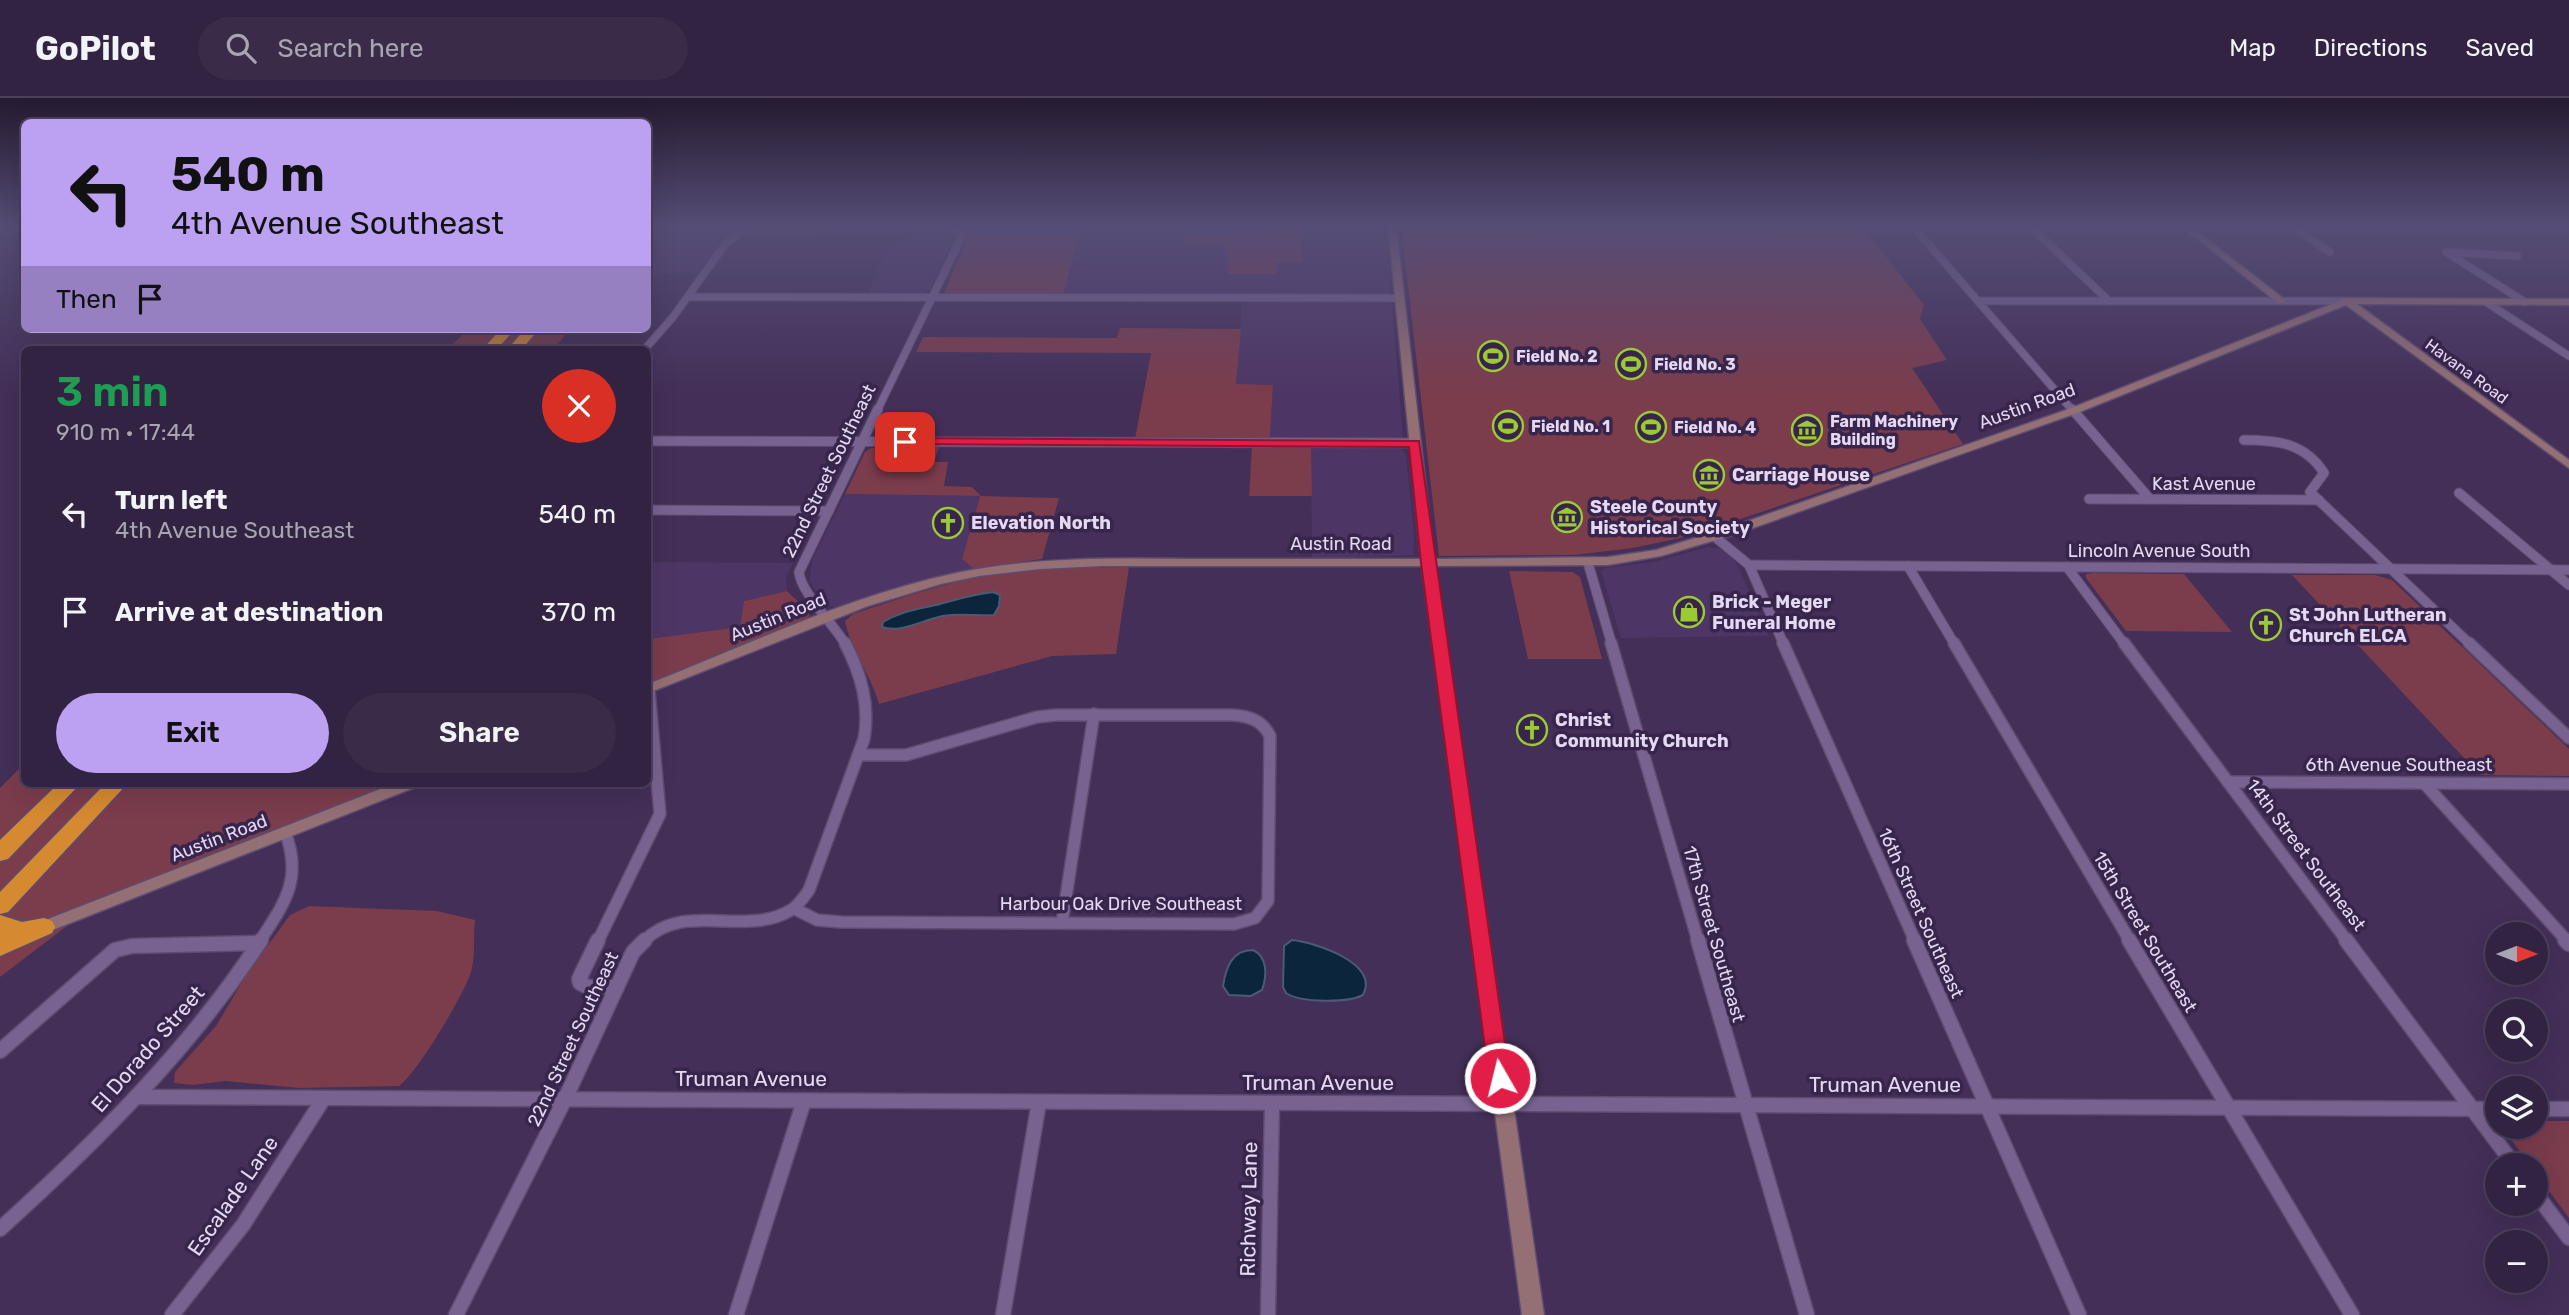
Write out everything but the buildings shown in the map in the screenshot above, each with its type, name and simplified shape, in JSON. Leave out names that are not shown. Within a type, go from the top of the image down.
[{"type":"highway","points":[[0,853],[67,787]]},
{"type":"highway","points":[[0,906],[114,787]]},
{"type":"highway","points":[[0,919],[4,909],[43,862]]},
{"type":"highway","points":[[0,924],[2,928],[22,931],[44,927]]},
{"type":"highway","points":[[0,947],[44,927]]},
{"type":"street","points":[[647,346],[698,282]]},
{"type":"street","name":"22nd Street Southeast","points":[[456,1315],[565,1099],[639,944],[650,932],[667,922],[780,917],[795,908],[809,890],[867,726],[867,700],[849,655],[829,618],[799,581],[799,572],[939,282]]},
{"type":"street","points":[[1398,282],[1428,563],[1533,1315]]},
{"type":"street","points":[[1962,282],[2150,499]]},
{"type":"street","points":[[2089,282],[2109,301]]},
{"type":"street","points":[[2256,282],[2281,301]]},
{"type":"street","points":[[2493,282],[2525,302]]},
{"type":"street","points":[[688,296],[1400,298]]},
{"type":"street","points":[[1979,301],[2569,302]]},
{"type":"street","name":"Austin Road","points":[[651,688],[869,602],[940,581],[1027,565],[1102,562],[1588,563],[1657,553],[1715,537],[2073,411],[2347,302]]},
{"type":"street","name":"Havana Road","points":[[2347,302],[2569,465]]},
{"type":"street","points":[[2486,302],[2569,356]]},
{"type":"street","points":[[2244,440],[2284,442],[2303,450],[2324,472],[2310,492],[2569,738]]},
{"type":"street","points":[[651,441],[1415,443]]},
{"type":"street","points":[[2459,493],[2569,585]]},
{"type":"street","name":"Kast Avenue","points":[[2089,499],[2319,500]]},
{"type":"street","points":[[651,510],[829,511]]},
{"type":"street","name":"16th Street Southeast","points":[[1715,537],[1749,565],[2079,1315]]},
{"type":"street","name":"17th Street Southeast","points":[[1588,563],[1807,1315]]},
{"type":"street","name":"Lincoln Avenue South","points":[[1749,565],[2569,570]]},
{"type":"street","name":"15th Street Southeast","points":[[1908,566],[2352,1315]]},
{"type":"street","name":"14th Street Southeast","points":[[2067,567],[2505,1153]]},
{"type":"street","points":[[1062,923],[1094,714]]},
{"type":"street","name":"Harbour Oak Drive Southeast","points":[[795,908],[809,917],[834,922],[1244,923],[1262,914],[1268,901],[1271,743],[1264,725],[1244,716],[1094,714],[1037,717],[906,755],[858,755]]},
{"type":"street","points":[[617,987],[588,987],[580,983],[579,979],[660,814],[651,720]]},
{"type":"street","name":"6th Avenue Southeast","points":[[2228,782],[2569,783]]},
{"type":"street","points":[[2424,783],[2569,944]]},
{"type":"street","name":"Austin Road","points":[[44,927],[400,787]]},
{"type":"street","name":"El Dorado Street","points":[[0,1228],[53,1182],[138,1097],[206,1018],[286,901],[294,881],[295,866],[285,832]]},
{"type":"street","points":[[0,1051],[115,950],[132,946],[259,943]]},
{"type":"street","name":"Truman Avenue","points":[[138,1097],[2485,1109]]},
{"type":"street","name":"Escalade Lane","points":[[172,1315],[243,1225],[324,1098]]},
{"type":"street","points":[[736,1315],[804,1101]]},
{"type":"street","points":[[1003,1315],[1039,1102]]},
{"type":"street","name":"Richway Lane","points":[[1268,1315],[1272,1104]]},
{"type":"street","points":[[2548,1109],[2569,1109]]},
{"type":"street","points":[[2548,1210],[2569,1238]]},
{"type":"shaded area","points":[[873,282],[933,282],[930,289],[921,294],[868,294]]},
{"type":"shaded area","points":[[949,282],[1066,282],[1063,294],[944,293]]},
{"type":"shaded area","points":[[1066,282],[1390,282],[1391,287],[1390,294],[1380,295],[1063,294]]},
{"type":"shaded area","points":[[1408,282],[1906,282],[1924,305],[1920,319],[1947,360],[1912,368],[1963,444],[1690,536],[1633,548],[1574,555],[1439,556]]},
{"type":"shaded area","points":[[1242,301],[1392,304],[1403,438],[1270,438],[1273,385],[1236,385]]},
{"type":"shaded area","points":[[1120,328],[1241,329],[1236,384],[1273,385],[1270,438],[1135,439],[1151,353],[916,352],[923,337],[1117,338]]},
{"type":"shaded area","points":[[464,333],[567,333],[556,346],[451,346]]},
{"type":"shaded area","points":[[939,447],[934,462],[948,462],[944,486],[972,487],[981,496],[1059,498],[1042,559],[974,569],[962,559],[980,496],[845,494],[865,452],[871,448]]},
{"type":"shaded area","points":[[1252,447],[1311,447],[1312,496],[1249,496]]},
{"type":"shaded area","points":[[1311,447],[1402,449],[1406,455],[1414,537],[1413,555],[1312,559]]},
{"type":"shaded area","points":[[845,494],[980,496],[962,558],[974,569],[921,581],[839,608],[826,605],[810,582],[811,567]]},
{"type":"shaded area","points":[[1708,547],[1721,549],[1736,562],[1769,636],[1621,638],[1601,571],[1605,568],[1653,562]]},
{"type":"shaded area","points":[[651,562],[793,563],[786,577],[787,591],[744,601],[740,627],[651,639]]},
{"type":"shaded area","points":[[1129,567],[1116,654],[1052,656],[879,704],[845,621],[853,614],[976,577],[1027,570]]},
{"type":"shaded area","points":[[1509,571],[1573,572],[1580,577],[1602,659],[1528,659]]},
{"type":"shaded area","points":[[2086,574],[2184,574],[2232,632],[2126,631],[2086,578]]},
{"type":"shaded area","points":[[2292,575],[2375,575],[2392,580],[2569,749],[2569,776],[2480,775]]},
{"type":"shaded area","points":[[787,591],[810,613],[808,619],[651,683],[651,639],[740,627],[744,601]]},
{"type":"shaded area","points":[[21,767],[21,787],[383,787],[70,911],[67,926],[0,977],[0,788]]},
{"type":"shaded area","points":[[309,906],[437,911],[475,920],[474,955],[470,975],[449,1017],[417,1066],[399,1086],[299,1088],[226,1081],[193,1085],[174,1083],[175,1072],[216,1026],[247,974],[290,915]]},
{"type":"shaded area","points":[[2548,1121],[2569,1121],[2569,1218],[2548,1189],[2548,1153],[2521,1153],[2511,1139],[2548,1139]]},
{"type":"water","points":[[993,592],[1000,595],[999,606],[994,615],[949,615],[897,629],[882,627],[883,622],[904,613]]},
{"type":"water","points":[[1292,940],[1329,950],[1354,964],[1362,973],[1366,984],[1363,995],[1324,1001],[1302,999],[1286,993],[1283,987],[1284,946]]},
{"type":"water","points":[[1253,950],[1264,962],[1265,979],[1262,990],[1251,996],[1229,995],[1223,986],[1228,966],[1235,956]]},
{"type":"place","name":"Field No. 2","points":[[1493,356]]},
{"type":"place","name":"Field No. 3","points":[[1631,364]]},
{"type":"place","name":"Field No. 1","points":[[1508,426]]},
{"type":"place","name":"Field No. 4","points":[[1651,427]]},
{"type":"place","name":"Farm Machinery Building","points":[[1807,430]]},
{"type":"place","name":"Carriage House","points":[[1709,475]]},
{"type":"place","name":"Steele County Historical Society","points":[[1567,517]]},
{"type":"place","name":"Elevation North","points":[[948,523]]},
{"type":"place","name":"Brick - Meger Funeral Home","points":[[1689,612]]},
{"type":"place","name":"St John Lutheran Church ELCA","points":[[2266,625]]},
{"type":"place","name":"Christ Community Church","points":[[1532,730]]},
{"type":"route","points":[[905,442],[1415,443],[1428,563],[1500,1078]]}]
